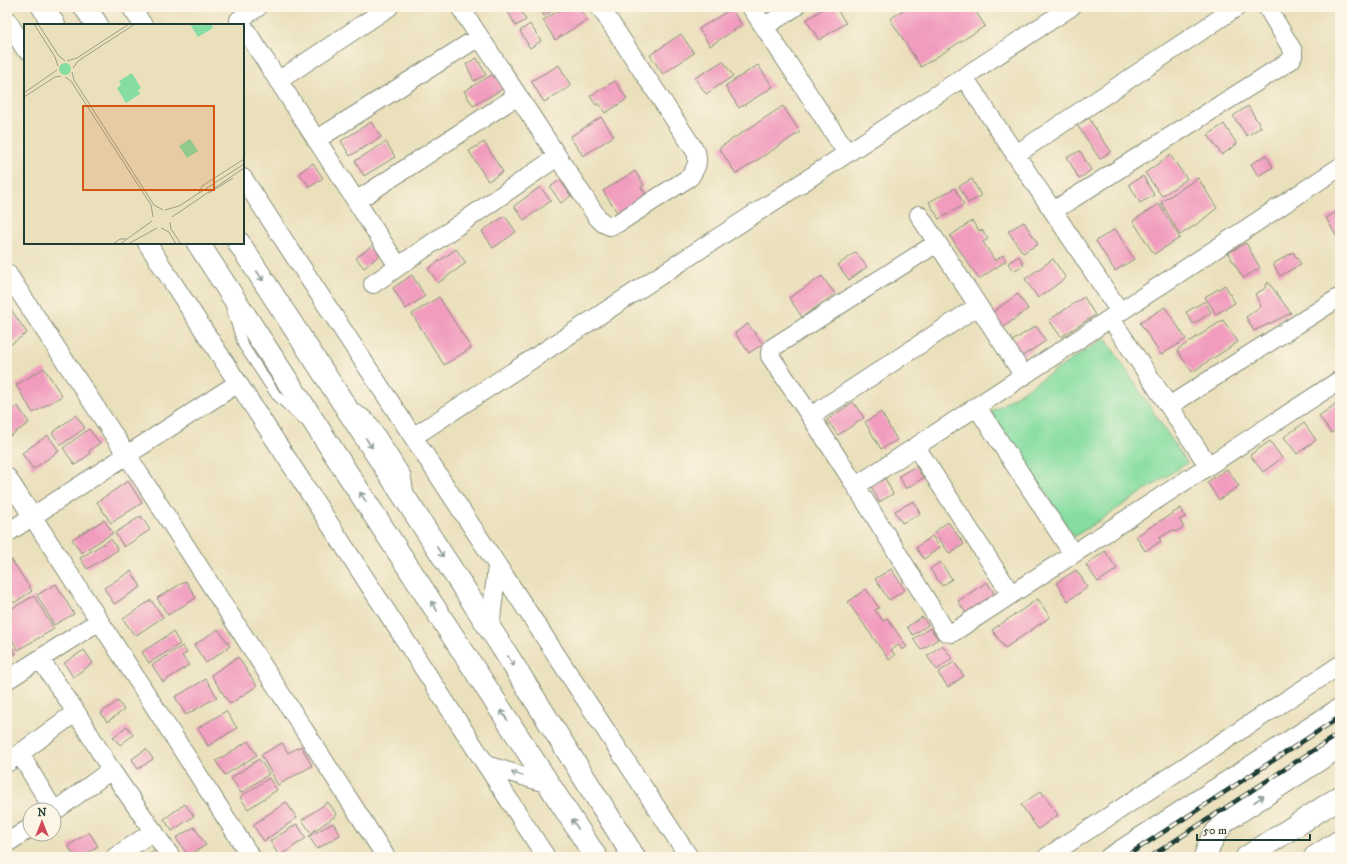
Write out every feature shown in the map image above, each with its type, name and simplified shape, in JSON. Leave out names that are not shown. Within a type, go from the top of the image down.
[{"type":"street","points":[[43,7],[53,24]]},
{"type":"street","points":[[85,7],[96,24]]},
{"type":"street","points":[[131,7],[142,24]]},
{"type":"street","points":[[239,19],[258,7]]},
{"type":"street","points":[[278,81],[389,7]]},
{"type":"street","points":[[460,7],[597,217],[603,223],[610,226],[618,223],[690,177],[695,170],[698,161],[696,152],[600,7]]},
{"type":"street","points":[[751,7],[847,153]]},
{"type":"street","points":[[764,28],[795,7]]},
{"type":"street","points":[[412,437],[1071,7]]},
{"type":"street","points":[[1015,155],[1237,7]]},
{"type":"street","points":[[1053,211],[1290,60],[1293,56],[1292,51],[1267,7]]},
{"type":"street","points":[[7,20],[24,47]]},
{"type":"street","points":[[244,27],[398,266]]},
{"type":"street","points":[[316,140],[479,36]]},
{"type":"street","points":[[964,77],[1053,211],[1169,406],[1208,465]]},
{"type":"street","points":[[356,201],[517,96]]},
{"type":"street","points":[[373,284],[557,157]]},
{"type":"street","points":[[856,486],[1340,167]]},
{"type":"street","points":[[244,180],[689,857]]},
{"type":"street","points":[[919,215],[1024,376]]},
{"type":"street","points":[[937,243],[771,350],[770,356],[856,486],[946,632],[952,633],[1340,380]]},
{"type":"street","points":[[148,244],[546,857]]},
{"type":"street","points":[[199,244],[596,857]]},
{"type":"street","points":[[240,244],[490,628],[634,857]]},
{"type":"street","points":[[7,273],[127,455],[386,857]]},
{"type":"street","points":[[1169,406],[1340,297]]},
{"type":"street","points":[[811,416],[978,306]]},
{"type":"street","points":[[7,533],[238,383]]},
{"type":"street","points":[[977,407],[1073,554]]},
{"type":"street","points":[[916,447],[1011,594]]},
{"type":"street","points":[[7,477],[251,857]]},
{"type":"street","points":[[490,628],[497,566]]},
{"type":"street","points":[[7,680],[99,621]]},
{"type":"street","points":[[40,659],[76,712],[111,770],[171,857]]},
{"type":"street","points":[[1047,857],[1340,665]]},
{"type":"street","points":[[1110,857],[1340,707]]},
{"type":"street","points":[[47,802],[14,759],[76,712]]},
{"type":"street","points":[[1205,857],[1216,832],[1226,820],[1340,746]]},
{"type":"street","points":[[486,764],[549,784]]},
{"type":"street","points":[[62,805],[111,770]]},
{"type":"street","points":[[1247,857],[1340,796]]},
{"type":"street","points":[[115,857],[154,831]]},
{"type":"street","points":[[7,843],[22,833]]},
{"type":"street","points":[[1315,857],[1340,841]]},
{"type":"green space","points":[[1105,338],[1187,463],[1074,537],[991,412]]},
{"type":"building","points":[[512,7],[519,7],[526,20],[516,26],[507,10]]},
{"type":"building","points":[[538,7],[558,7],[544,16]]},
{"type":"building","points":[[565,7],[579,7],[587,20],[555,40],[543,20]]},
{"type":"building","points":[[826,7],[835,7],[846,23],[819,40],[806,20]]},
{"type":"building","points":[[908,7],[973,7],[985,26],[921,67],[890,19]]},
{"type":"building","points":[[731,9],[742,25],[710,46],[699,29]]},
{"type":"building","points":[[530,24],[541,41],[530,48],[520,31]]},
{"type":"building","points":[[681,34],[694,53],[663,74],[650,55]]},
{"type":"building","points":[[477,58],[486,75],[474,81],[466,64]]},
{"type":"building","points":[[723,61],[733,76],[706,94],[695,78]]},
{"type":"building","points":[[559,65],[571,86],[544,102],[531,81]]},
{"type":"building","points":[[758,65],[773,87],[739,108],[725,86]]},
{"type":"building","points":[[495,73],[504,88],[473,106],[464,91]]},
{"type":"building","points":[[615,81],[627,99],[605,113],[599,103],[596,105],[590,96]]},
{"type":"building","points":[[783,106],[800,132],[736,174],[719,148]]},
{"type":"building","points":[[1248,106],[1261,127],[1247,136],[1233,116]]},
{"type":"building","points":[[601,117],[614,136],[583,156],[570,137]]},
{"type":"building","points":[[1089,118],[1111,151],[1100,159],[1077,125]]},
{"type":"building","points":[[371,122],[381,137],[350,156],[341,141]]},
{"type":"building","points":[[1224,124],[1237,144],[1222,155],[1208,135]]},
{"type":"building","points":[[386,142],[395,157],[364,176],[355,161]]},
{"type":"building","points":[[484,142],[503,172],[488,181],[469,151]]},
{"type":"building","points":[[1080,151],[1091,170],[1079,179],[1067,157]]},
{"type":"building","points":[[1170,155],[1187,179],[1162,196],[1145,173]]},
{"type":"building","points":[[1266,155],[1273,167],[1258,176],[1251,164]]},
{"type":"building","points":[[313,163],[323,178],[310,187],[299,173]]},
{"type":"building","points":[[635,171],[644,185],[641,187],[647,197],[619,215],[603,191]]},
{"type":"building","points":[[1143,176],[1154,195],[1140,203],[1129,184]]},
{"type":"building","points":[[1198,178],[1217,208],[1200,222],[1180,235],[1161,202]]},
{"type":"building","points":[[972,179],[981,196],[968,203],[959,186]]},
{"type":"building","points":[[560,180],[571,196],[561,203],[550,187]]},
{"type":"building","points":[[540,187],[551,201],[524,220],[514,206]]},
{"type":"building","points":[[955,188],[964,205],[939,219],[929,202]]},
{"type":"building","points":[[1159,204],[1180,238],[1154,254],[1133,221]]},
{"type":"building","points":[[1340,210],[1340,238],[1338,239],[1326,218]]},
{"type":"building","points":[[505,216],[516,232],[493,248],[482,231]]},
{"type":"building","points":[[972,221],[979,231],[982,230],[988,239],[983,242],[995,261],[1003,255],[1006,261],[979,279],[950,236]]},
{"type":"building","points":[[1024,222],[1038,244],[1023,253],[1008,231]]},
{"type":"building","points":[[1115,229],[1134,259],[1115,271],[1096,241]]},
{"type":"building","points":[[1246,243],[1260,268],[1243,278],[1228,253]]},
{"type":"building","points":[[373,245],[380,255],[364,268],[356,258]]},
{"type":"building","points":[[456,249],[466,263],[438,283],[428,269]]},
{"type":"building","points":[[856,252],[867,267],[849,280],[838,265]]},
{"type":"building","points":[[1293,252],[1301,264],[1280,276],[1273,264]]},
{"type":"building","points":[[1019,256],[1024,265],[1013,271],[1008,263]]},
{"type":"building","points":[[1053,259],[1066,278],[1038,298],[1025,279]]},
{"type":"building","points":[[412,275],[425,296],[406,309],[393,288]]},
{"type":"building","points":[[822,276],[835,294],[802,317],[789,298]]},
{"type":"building","points":[[1268,282],[1291,313],[1254,331],[1246,317],[1261,306],[1255,294],[1264,289]]},
{"type":"building","points":[[1225,285],[1235,303],[1216,314],[1205,297]]},
{"type":"building","points":[[1018,294],[1028,309],[1001,329],[990,314]]},
{"type":"building","points":[[439,297],[471,348],[444,365],[412,314]]},
{"type":"building","points":[[1084,297],[1095,315],[1061,337],[1049,320]]},
{"type":"building","points":[[1205,301],[1211,313],[1193,324],[1186,312]]},
{"type":"building","points":[[1165,307],[1186,339],[1161,355],[1140,323]]},
{"type":"building","points":[[10,308],[27,333],[7,347],[7,310]]},
{"type":"building","points":[[1223,320],[1238,342],[1192,372],[1177,350]]},
{"type":"building","points":[[748,324],[763,344],[749,353],[735,333]]},
{"type":"building","points":[[1036,326],[1046,341],[1019,358],[1009,343]]},
{"type":"building","points":[[44,368],[62,396],[33,413],[16,385]]},
{"type":"building","points":[[853,402],[864,418],[838,435],[827,420]]},
{"type":"building","points":[[1338,402],[1340,405],[1340,427],[1331,433],[1319,416]]},
{"type":"building","points":[[18,406],[29,423],[7,438],[7,413]]},
{"type":"building","points":[[881,412],[897,440],[881,449],[865,422]]},
{"type":"building","points":[[76,415],[85,428],[61,445],[52,433]]},
{"type":"building","points":[[1304,423],[1316,440],[1297,454],[1284,437]]},
{"type":"building","points":[[89,429],[100,443],[89,451],[90,454],[75,465],[63,448]]},
{"type":"building","points":[[48,435],[59,451],[33,469],[22,453]]},
{"type":"building","points":[[1270,441],[1282,458],[1263,472],[1250,455]]},
{"type":"building","points":[[916,466],[923,478],[906,489],[899,476]]},
{"type":"building","points":[[1227,469],[1239,486],[1219,500],[1207,482]]},
{"type":"building","points":[[885,478],[893,494],[879,502],[871,486]]},
{"type":"building","points":[[128,481],[142,503],[111,523],[97,502]]},
{"type":"building","points":[[914,501],[920,514],[902,523],[895,511]]},
{"type":"building","points":[[1181,508],[1185,517],[1179,520],[1184,527],[1175,532],[1173,530],[1159,538],[1161,541],[1145,551],[1136,536]]},
{"type":"building","points":[[141,516],[150,530],[124,547],[115,533]]},
{"type":"building","points":[[104,520],[113,533],[81,553],[72,539]]},
{"type":"building","points":[[948,522],[964,544],[950,554],[934,532]]},
{"type":"building","points":[[932,536],[940,547],[924,559],[916,548]]},
{"type":"building","points":[[111,539],[118,550],[87,569],[80,558]]},
{"type":"building","points":[[1105,551],[1117,569],[1098,582],[1086,565]]},
{"type":"building","points":[[11,559],[32,591],[14,603],[7,592],[7,562]]},
{"type":"building","points":[[940,562],[952,579],[942,586],[930,569]]},
{"type":"building","points":[[891,569],[905,590],[889,600],[875,579]]},
{"type":"building","points":[[1076,570],[1088,587],[1068,601],[1056,583]]},
{"type":"building","points":[[131,571],[141,587],[114,604],[104,588]]},
{"type":"building","points":[[186,581],[196,598],[168,615],[157,598]]},
{"type":"building","points":[[987,582],[995,595],[966,613],[958,601]]},
{"type":"building","points":[[56,584],[74,614],[54,625],[37,595]]},
{"type":"building","points":[[866,589],[879,608],[875,610],[883,621],[887,618],[907,647],[902,650],[899,645],[891,650],[895,655],[889,660],[848,602]]},
{"type":"building","points":[[34,596],[54,629],[18,650],[7,631],[7,611]]},
{"type":"building","points":[[1038,599],[1050,617],[1005,648],[992,630]]},
{"type":"building","points":[[151,600],[163,617],[135,636],[123,619]]},
{"type":"building","points":[[922,617],[928,625],[913,635],[907,627]]},
{"type":"building","points":[[930,628],[938,639],[921,650],[913,639]]},
{"type":"building","points":[[218,629],[230,646],[206,663],[194,645]]},
{"type":"building","points":[[173,632],[180,644],[149,663],[142,652]]},
{"type":"building","points":[[7,639],[16,654],[7,659]]},
{"type":"building","points":[[942,645],[952,658],[937,670],[927,656]]},
{"type":"building","points":[[182,646],[187,653],[182,656],[189,665],[163,682],[152,665]]},
{"type":"building","points":[[84,650],[93,663],[73,677],[64,663]]},
{"type":"building","points":[[238,657],[257,686],[230,704],[211,675]]},
{"type":"building","points":[[954,662],[964,676],[948,687],[938,673]]},
{"type":"building","points":[[206,679],[217,697],[186,715],[175,697]]},
{"type":"building","points":[[118,701],[124,710],[107,722],[101,713]]},
{"type":"building","points":[[226,711],[237,728],[208,746],[198,728]]},
{"type":"building","points":[[127,726],[133,735],[120,745],[113,737]]},
{"type":"building","points":[[248,741],[257,755],[225,775],[216,761]]},
{"type":"building","points":[[282,743],[288,753],[301,746],[312,766],[278,785],[261,755]]},
{"type":"building","points":[[146,749],[153,759],[138,769],[132,759]]},
{"type":"building","points":[[259,759],[269,774],[241,793],[231,778]]},
{"type":"building","points":[[269,778],[277,790],[248,809],[240,797]]},
{"type":"building","points":[[1041,791],[1058,815],[1038,829],[1021,805]]},
{"type":"building","points":[[286,802],[297,818],[264,841],[253,825]]},
{"type":"building","points":[[328,802],[337,815],[311,833],[302,820]]},
{"type":"building","points":[[185,804],[194,816],[172,831],[164,819]]},
{"type":"building","points":[[333,823],[340,835],[317,849],[309,836]]},
{"type":"building","points":[[297,824],[306,838],[279,856],[270,841]]},
{"type":"building","points":[[194,827],[206,845],[188,856],[176,838]]},
{"type":"building","points":[[89,832],[98,846],[82,857],[75,857],[68,846]]},
{"type":"building","points":[[156,850],[161,857],[145,857]]},
{"type":"railway","points":[[1125,857],[1340,717]]},
{"type":"railway","points":[[1150,857],[1340,733]]}]
